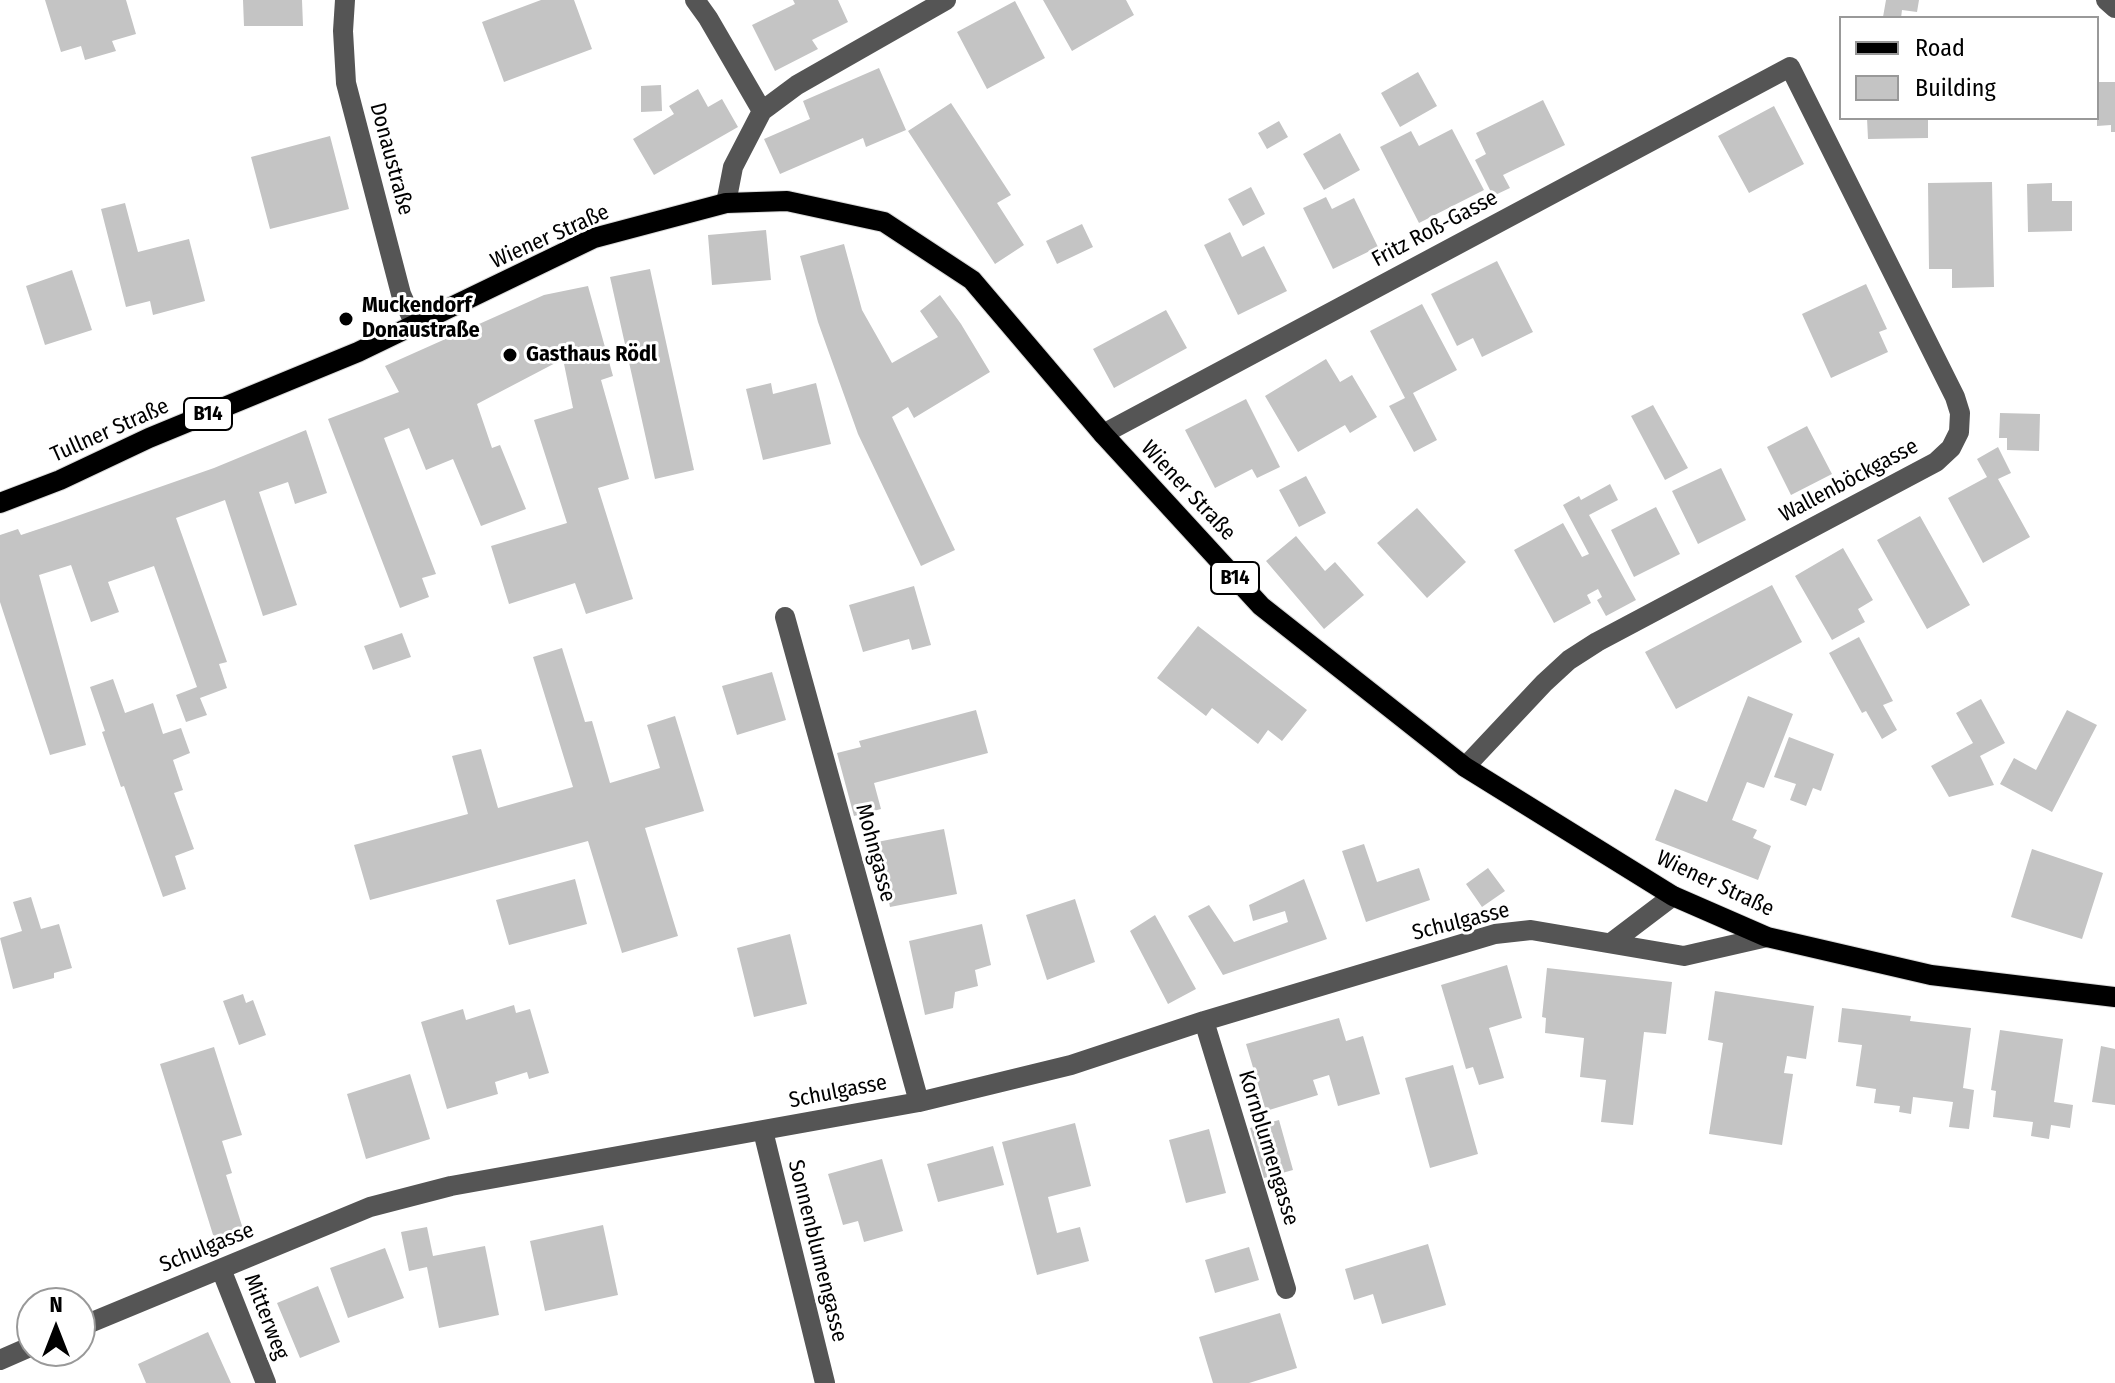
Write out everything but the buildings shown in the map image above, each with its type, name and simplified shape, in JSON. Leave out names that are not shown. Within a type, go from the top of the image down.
[{"type":"main road","name":"Wiener Straße","points":[[415,325],[594,238],[726,203],[787,201],[884,222],[972,280],[1103,434],[1261,606],[1465,767],[1673,896],[1767,937],[1931,975],[2115,997]]},
{"type":"main road","name":"Tullner Straße","points":[[0,503],[60,480],[149,438],[358,352],[415,325]]},
{"type":"street","name":"Donaustraße","points":[[345,0],[346,83],[401,294],[415,325]]},
{"type":"street","points":[[695,0],[762,111]]},
{"type":"street","points":[[726,203],[733,167],[762,111],[797,85],[946,0]]},
{"type":"street","points":[[2106,0],[2115,8]]},
{"type":"street","name":"Fritz Roß-Gasse","points":[[1103,434],[1790,67]]},
{"type":"street","name":"Wallenböckgasse","points":[[1465,767],[1569,660],[1597,642],[1936,462],[1951,448],[1959,432],[1960,413],[1955,397],[1790,67]]},
{"type":"street","name":"Mohngasse","points":[[785,617],[919,1102]]},
{"type":"street","points":[[1611,943],[1673,896]]},
{"type":"street","name":"Schulgasse","points":[[96,1320],[370,1207],[451,1186],[919,1102],[1071,1065],[1204,1021],[1495,934],[1531,930],[1684,956],[1767,937]]},
{"type":"street","name":"Kornblumengasse","points":[[1204,1021],[1286,1289]]},
{"type":"street","name":"Sonnenblumengasse","points":[[763,1131],[825,1383]]},
{"type":"street","name":"Mitterweg","points":[[221,1269],[266,1383]]},
{"type":"place","name":"Muckendorf Donaustraße","points":[[346,319]]},
{"type":"place","name":"Gasthaus Rödl","points":[[510,355]]}]
